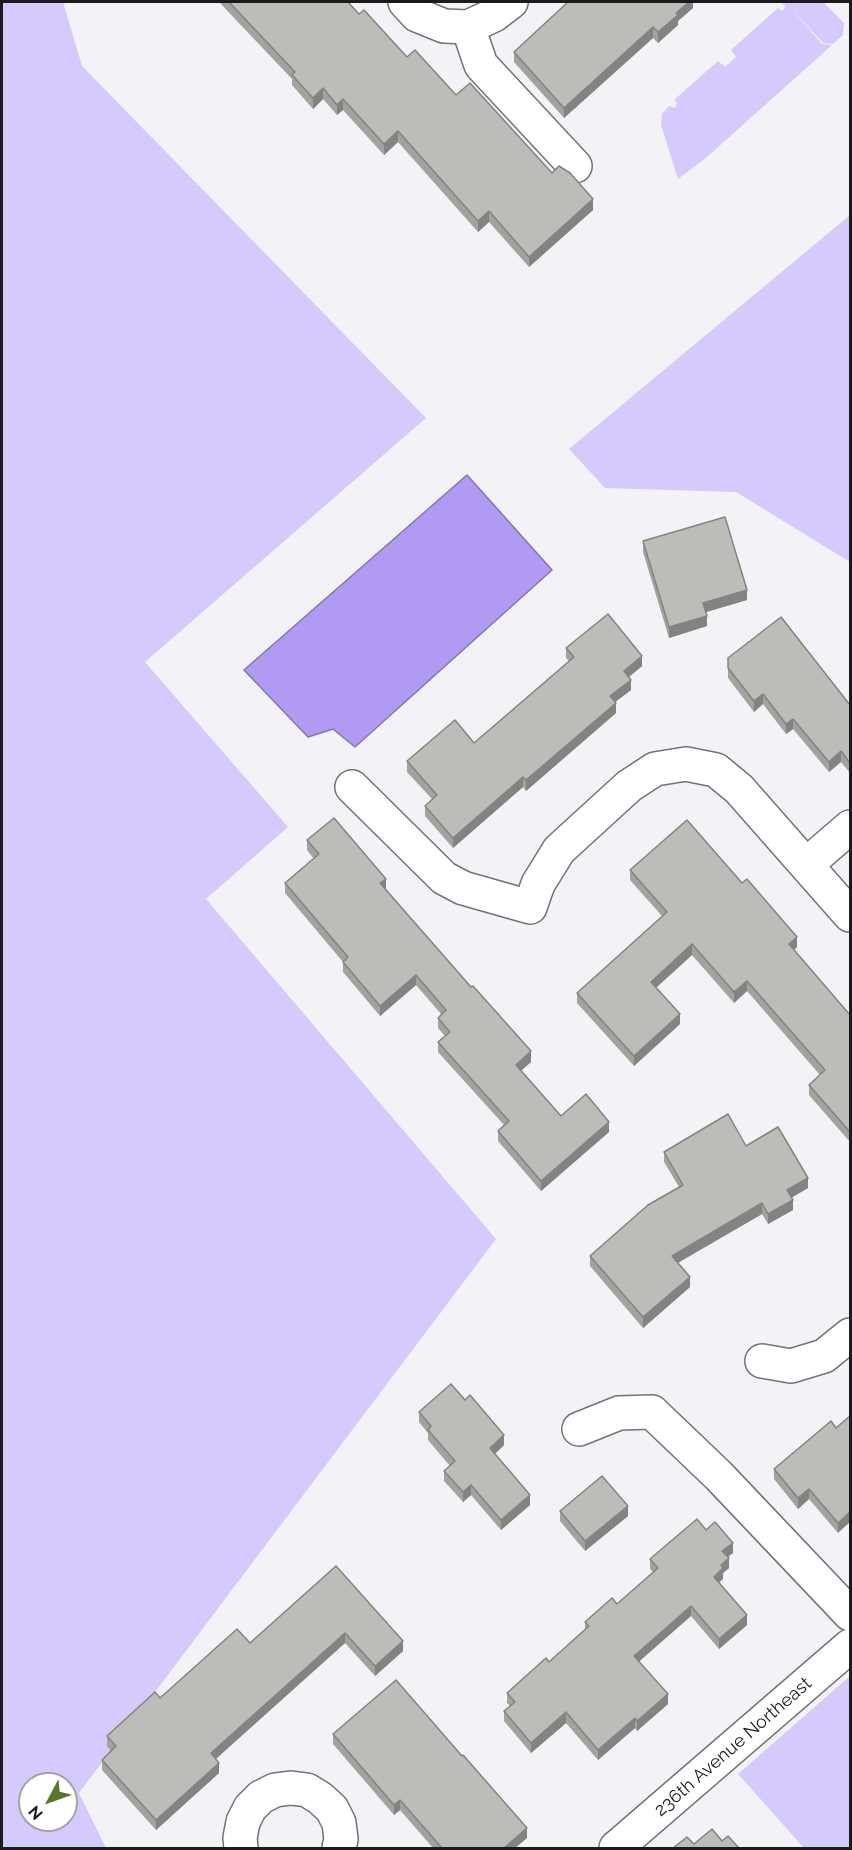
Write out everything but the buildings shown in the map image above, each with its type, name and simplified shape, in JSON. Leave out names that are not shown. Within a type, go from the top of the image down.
[{"type":"street","points":[[405,2],[417,15],[444,26],[468,27],[494,15],[511,2]]},
{"type":"street","points":[[468,27],[481,65],[575,166]]},
{"type":"street","points":[[352,787],[444,878],[463,888],[530,907],[538,884],[559,850],[629,786],[655,769],[686,764],[716,770],[740,789],[850,915]]},
{"type":"street","points":[[806,865],[850,827]]},
{"type":"street","points":[[762,1361],[791,1366],[824,1356],[850,1335]]},
{"type":"street","points":[[579,1428],[619,1413],[652,1412],[719,1476],[850,1614]]},
{"type":"street","name":"236th Avenue Northeast","points":[[616,1848],[850,1646]]},
{"type":"street","points":[[242,1848],[240,1838],[243,1822],[250,1808],[261,1797],[275,1790],[291,1788],[307,1790],[332,1809],[339,1823],[341,1839],[339,1848]]},
{"type":"shaded area","points":[[2,2],[63,2],[82,66],[426,418],[145,662],[288,827],[206,899],[496,1239],[79,1793],[106,1848],[2,1848]]},
{"type":"shaded area","points":[[785,2],[790,4],[790,2],[823,2],[844,23],[843,35],[833,44],[823,43],[789,6],[822,44],[832,45],[707,157],[678,179],[661,125],[662,114],[669,106],[675,108],[677,103],[674,100],[718,61],[725,67],[736,57],[731,50],[778,8],[782,11],[785,6],[782,4]]},
{"type":"shaded area","points":[[850,215],[850,562],[736,492],[605,488],[569,449]]},
{"type":"shaded area","points":[[467,475],[552,570],[355,747],[333,729],[308,737],[244,670]]},
{"type":"shaded area","points":[[850,1676],[850,1848],[804,1848],[738,1774]]}]
